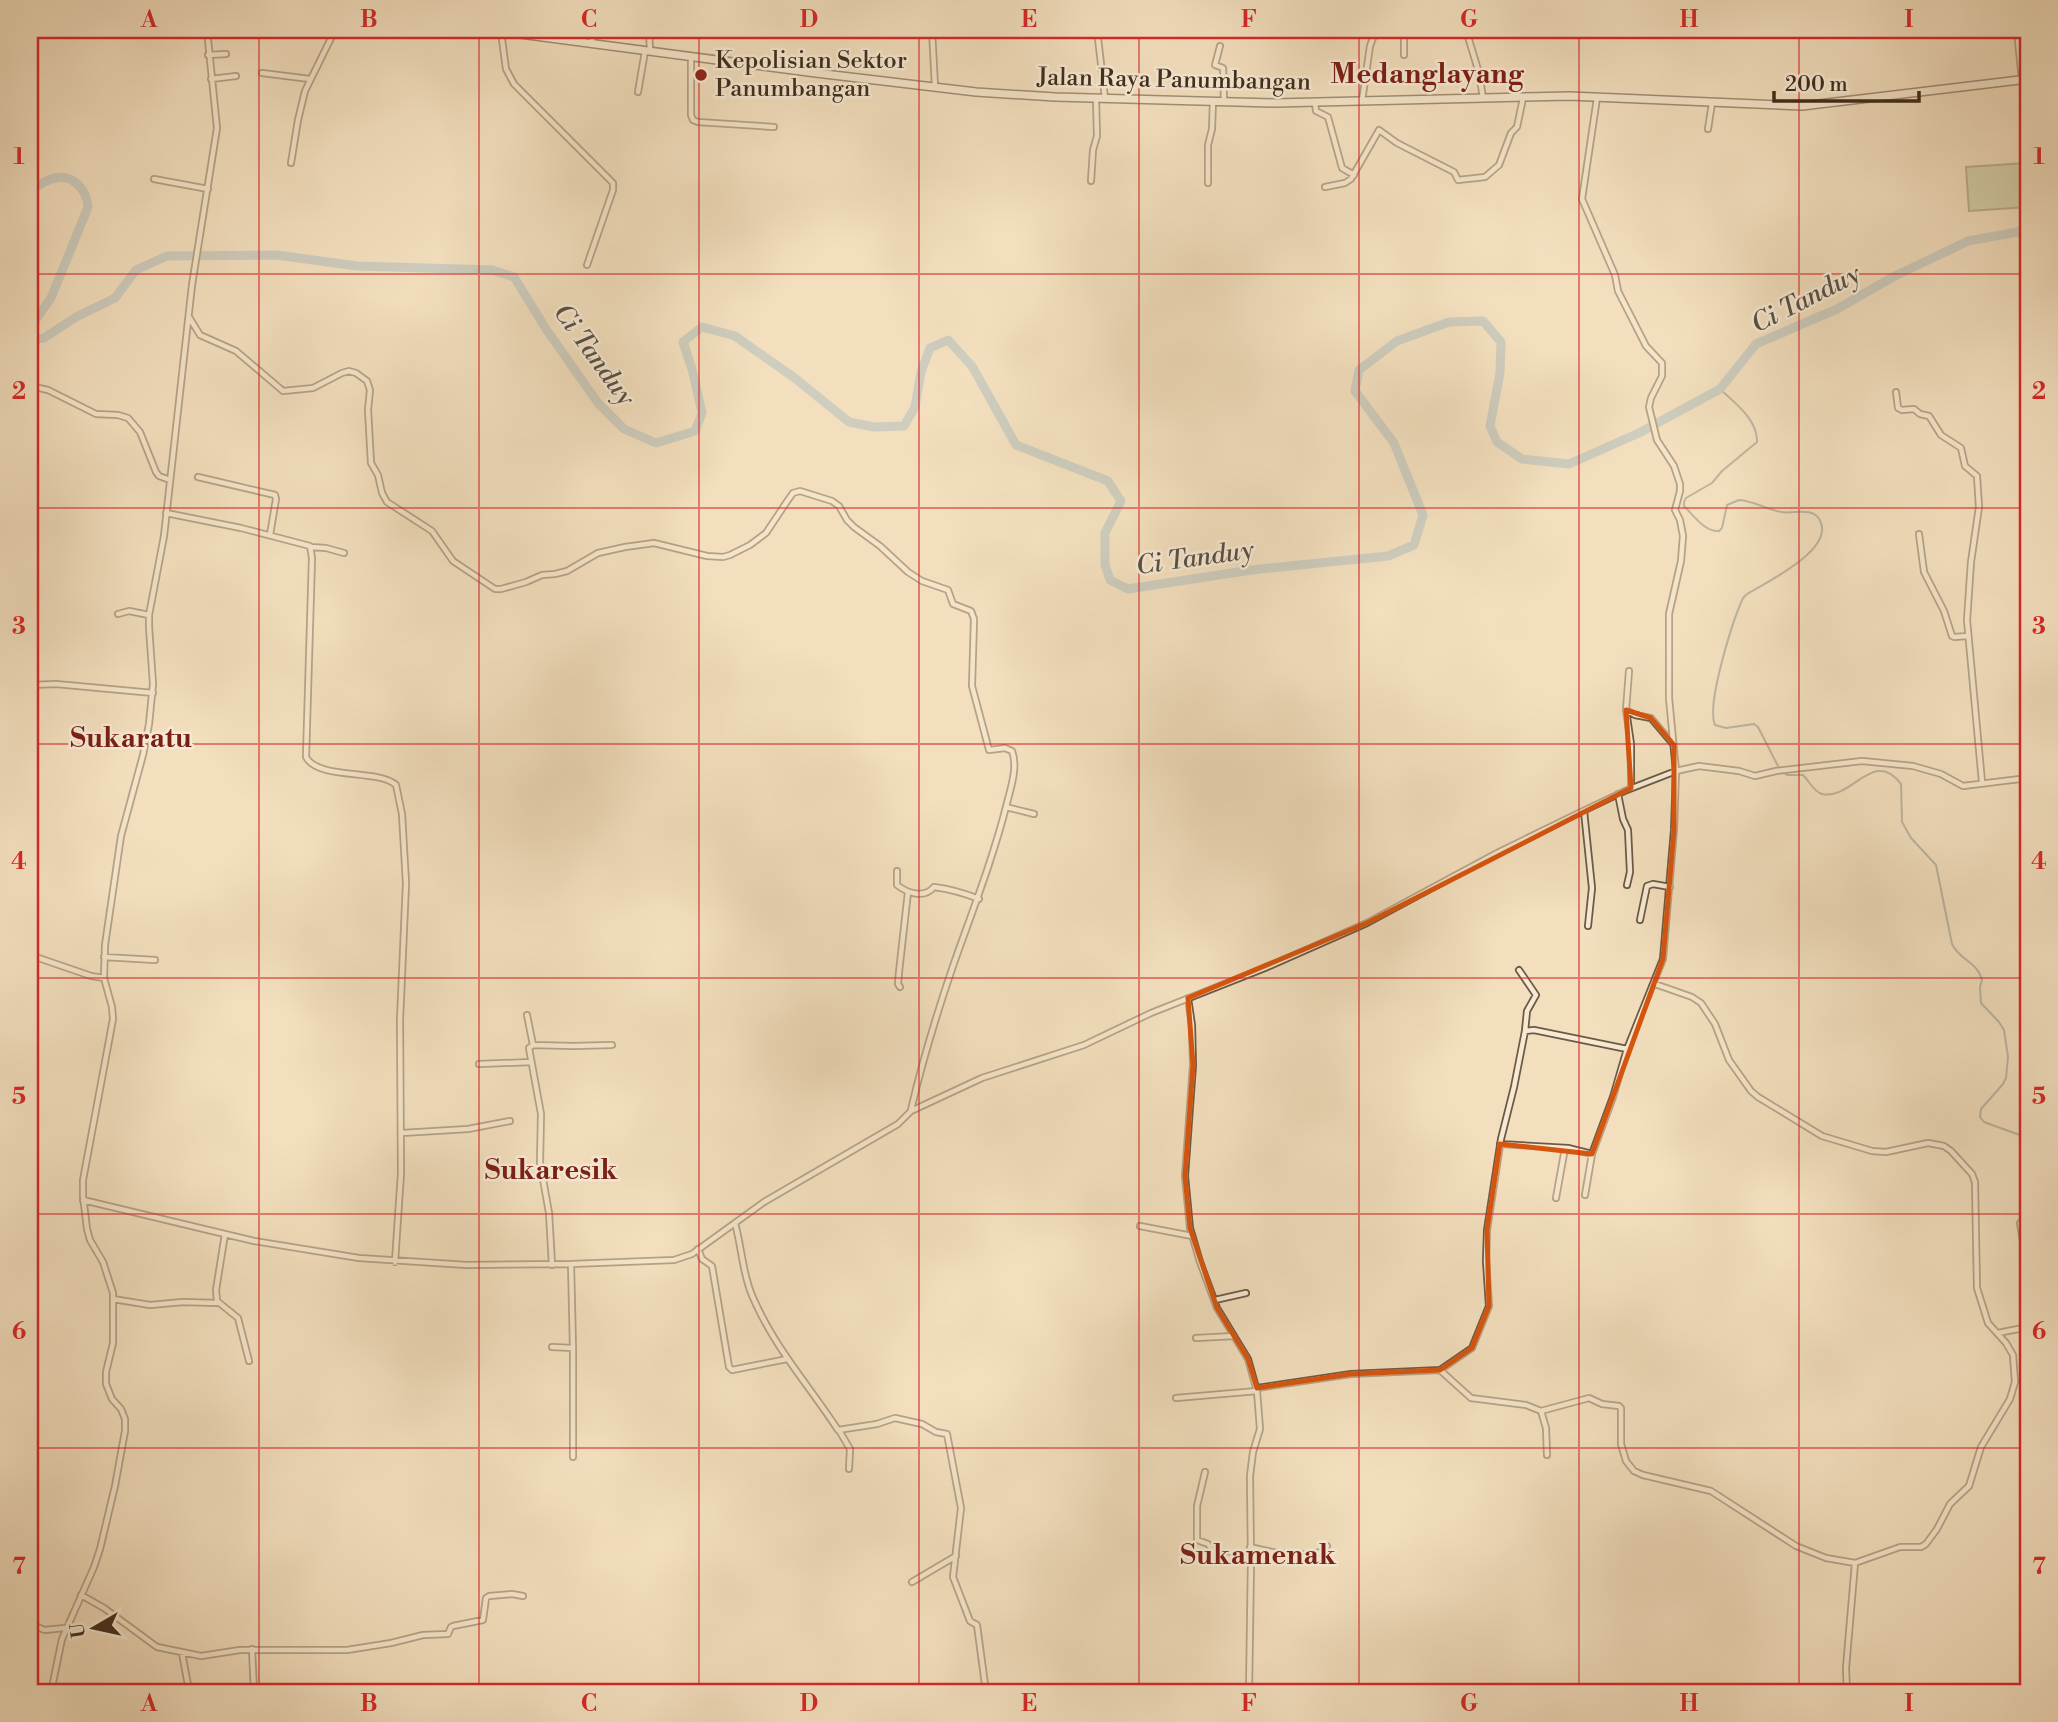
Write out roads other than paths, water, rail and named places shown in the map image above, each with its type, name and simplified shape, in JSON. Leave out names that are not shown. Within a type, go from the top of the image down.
[{"type":"main road","name":"Jalan Raya Panumbangan","points":[[489,30],[934,87],[1028,96],[1101,99],[1315,103],[1597,97],[1802,106],[2025,79]]},
{"type":"street","points":[[51,1692],[65,1628],[82,1595],[100,1549],[125,1436],[123,1415],[109,1392],[105,1378],[113,1343],[111,1284],[103,1262],[90,1240],[83,1200],[83,1180],[114,1016],[104,978],[104,957],[121,836],[143,755],[153,693],[149,615],[166,513],[192,285],[217,120],[207,30]]},
{"type":"street","points":[[291,163],[305,91],[335,30]]},
{"type":"street","points":[[592,42],[593,30]]},
{"type":"street","points":[[638,92],[648,50],[649,30]]},
{"type":"street","points":[[932,30],[934,87]]},
{"type":"street","points":[[1091,181],[1101,99],[1097,30]]},
{"type":"street","points":[[1362,102],[1370,46],[1376,30]]},
{"type":"street","points":[[1404,30],[1404,55]]},
{"type":"street","points":[[1466,30],[1479,73],[1483,99]]},
{"type":"street","points":[[2017,30],[2025,79]]},
{"type":"street","points":[[501,31],[506,69],[514,84],[612,183],[587,265]]},
{"type":"street","points":[[1220,46],[1215,65],[1223,68],[1224,101]]},
{"type":"street","points":[[208,55],[226,54]]},
{"type":"street","points":[[691,56],[693,120],[774,127]]},
{"type":"street","points":[[262,73],[310,79]]},
{"type":"street","points":[[211,79],[236,76]]},
{"type":"street","points":[[1585,1195],[1592,1154],[1665,951],[1676,771],[1668,698],[1669,614],[1683,550],[1682,526],[1675,510],[1680,491],[1674,466],[1657,440],[1649,407],[1661,376],[1662,363],[1646,346],[1618,291],[1615,275],[1582,200],[1597,97]]},
{"type":"street","points":[[1325,187],[1347,182],[1353,176],[1380,130],[1395,142],[1454,172],[1458,180],[1485,177],[1494,171],[1503,159],[1507,142],[1517,127],[1522,98]]},
{"type":"street","points":[[1208,183],[1208,145],[1212,129],[1213,101]]},
{"type":"street","points":[[1708,129],[1712,102]]},
{"type":"street","points":[[1315,103],[1316,111],[1328,117],[1342,168],[1353,176]]},
{"type":"street","points":[[154,179],[208,189]]},
{"type":"street","points":[[188,316],[202,336],[236,351],[283,391],[313,388],[345,372],[354,372],[367,381],[370,390],[368,410],[371,463],[378,475],[383,496],[387,502],[435,535],[453,561],[497,589],[542,575],[567,571],[598,553],[611,549],[654,543],[707,556],[723,557],[751,545],[766,533],[788,500],[798,491],[805,491],[839,506],[854,527],[908,572],[922,581],[944,587],[949,591],[953,604],[973,613],[972,686],[989,750],[1012,751],[1013,773],[979,899],[953,966],[911,1111]]},
{"type":"street","points":[[30,386],[48,390],[96,414],[128,418],[140,432],[157,474],[170,480]]},
{"type":"street","points":[[1896,392],[1898,408],[1914,409],[1928,416],[1942,436],[1961,448],[1965,466],[1977,477],[1979,507],[1968,598],[1968,636],[1982,782]]},
{"type":"street","points":[[198,477],[275,495],[270,535]]},
{"type":"street","points":[[166,513],[344,554]]},
{"type":"street","points":[[1919,534],[1924,572],[1944,611],[1952,636],[1968,636]]},
{"type":"street","points":[[311,547],[306,757],[318,767],[393,781],[401,801],[405,883],[400,1020],[402,1133],[395,1262]]},
{"type":"street","points":[[118,614],[129,611],[149,615]]},
{"type":"street","points":[[1629,671],[1626,710],[1631,744],[1632,788]]},
{"type":"street","points":[[30,685],[56,684],[153,693]]},
{"type":"street","points":[[1626,710],[1651,718],[1674,745]]},
{"type":"street","points":[[83,1200],[279,1246],[395,1262],[551,1265],[674,1260],[698,1249],[764,1202],[898,1124],[911,1111],[982,1078],[1084,1045],[1367,923],[1497,853],[1618,794],[1676,771],[1699,766],[1739,771],[1755,776],[1849,761],[1913,766],[1941,774],[1963,786],[2028,778]]},
{"type":"street","points":[[1618,794],[1628,830],[1630,862],[1627,884]]},
{"type":"street","points":[[1006,807],[1034,814]]},
{"type":"street","points":[[1584,811],[1592,888],[1588,926]]},
{"type":"street","points":[[897,871],[897,885],[908,892],[924,894],[934,887],[954,890],[979,899]]},
{"type":"street","points":[[1640,920],[1647,886],[1653,884],[1670,887]]},
{"type":"street","points":[[900,988],[899,972],[908,892]]},
{"type":"street","points":[[30,955],[104,978]]},
{"type":"street","points":[[104,957],[155,960]]},
{"type":"street","points":[[1175,1398],[1257,1390],[1351,1374],[1440,1370],[1472,1348],[1489,1306],[1487,1230],[1500,1144],[1527,1011],[1536,995],[1519,970]]},
{"type":"street","points":[[1440,1370],[1473,1399],[1526,1405],[1541,1411],[1589,1398],[1602,1404],[1619,1406],[1622,1448],[1627,1463],[1634,1471],[1654,1479],[1711,1492],[1796,1546],[1816,1555],[1855,1563],[1900,1547],[1918,1548],[1926,1544],[1950,1504],[1969,1486],[1981,1447],[2010,1399],[2015,1382],[2013,1356],[1989,1323],[1977,1288],[1977,1207],[1974,1178],[1944,1146],[1933,1143],[1877,1152],[1822,1136],[1751,1091],[1725,1054],[1715,1024],[1701,1003],[1692,997],[1655,984]]},
{"type":"street","points":[[1188,998],[1193,1065],[1185,1176],[1192,1236],[1214,1300],[1251,1367],[1257,1390],[1260,1429],[1251,1465],[1249,1692]]},
{"type":"street","points":[[527,1015],[533,1045]]},
{"type":"street","points":[[1525,1031],[1534,1030],[1628,1049]]},
{"type":"street","points":[[551,1265],[549,1213],[540,1162],[541,1114],[529,1048],[533,1045],[612,1045]]},
{"type":"street","points":[[480,1063],[531,1062]]},
{"type":"street","points":[[402,1133],[468,1129],[510,1121]]},
{"type":"street","points":[[1500,1144],[1565,1148],[1592,1154]]},
{"type":"street","points":[[1556,1198],[1565,1148]]},
{"type":"street","points":[[2028,1220],[2020,1223],[2028,1273]]},
{"type":"street","points":[[735,1223],[755,1303],[787,1359],[840,1431],[850,1449],[849,1469]]},
{"type":"street","points":[[1140,1226],[1192,1236]]},
{"type":"street","points":[[218,1303],[216,1290],[225,1234]]},
{"type":"street","points":[[698,1249],[703,1261],[712,1266],[729,1367],[732,1370],[787,1359]]},
{"type":"street","points":[[571,1264],[573,1457]]},
{"type":"street","points":[[1214,1300],[1246,1293]]},
{"type":"street","points":[[113,1299],[150,1305],[218,1303],[238,1318],[249,1361]]},
{"type":"street","points":[[1998,1334],[2028,1327]]},
{"type":"street","points":[[1196,1338],[1234,1336]]},
{"type":"street","points":[[551,1347],[573,1348]]},
{"type":"street","points":[[1541,1411],[1546,1429],[1547,1455]]},
{"type":"street","points":[[840,1431],[895,1418],[922,1424],[936,1432],[947,1434],[961,1508],[953,1577],[971,1622],[977,1625],[986,1692]]},
{"type":"street","points":[[1205,1472],[1197,1506],[1197,1541],[1208,1544],[1218,1557],[1251,1559]]},
{"type":"street","points":[[1250,1547],[1272,1553],[1296,1555],[1319,1553],[1327,1546]]},
{"type":"street","points":[[912,1582],[956,1556]]},
{"type":"street","points":[[1847,1692],[1846,1668],[1855,1563]]},
{"type":"street","points":[[82,1595],[157,1647],[201,1656],[252,1649],[347,1650],[423,1635],[448,1634],[452,1626],[484,1620],[485,1600],[489,1596],[523,1596]]},
{"type":"street","points":[[30,1623],[44,1630],[65,1628]]},
{"type":"street","points":[[252,1649],[254,1692]]},
{"type":"street","points":[[182,1653],[188,1685]]},
{"type":"waterway","name":"Ci Tanduy","points":[[30,191],[52,179],[68,178],[82,189],[88,207],[51,298],[34,322],[33,333],[37,339],[44,338],[76,317],[115,298],[136,270],[167,256],[277,255],[357,266],[492,270],[514,277],[546,329],[598,403],[624,429],[656,443],[695,431],[702,413],[683,342],[702,327],[735,336],[796,379],[849,422],[874,427],[904,426],[915,407],[921,372],[930,348],[948,340],[972,366],[1016,445],[1108,481],[1121,501],[1105,533],[1105,565],[1110,580],[1128,589],[1251,570],[1388,556],[1414,545],[1423,515],[1394,443],[1355,391],[1359,370],[1397,341],[1449,322],[1483,321],[1501,342],[1500,373],[1490,426],[1497,442],[1522,459],[1569,464],[1639,433],[1720,389],[1756,344],[1837,309],[1893,277],[1968,241],[2028,230]]},
{"type":"waterway","points":[[30,352],[37,339]]},
{"type":"waterway","points":[[1720,389],[1750,419],[1757,442],[1722,471],[1712,483],[1686,498],[1684,506],[1700,523],[1714,531],[1722,528],[1727,505],[1739,500],[1781,512],[1814,514],[1822,527],[1820,537],[1805,557],[1743,598],[1727,642],[1717,681],[1713,714],[1715,725],[1726,728],[1754,724],[1779,768]]},
{"type":"waterway","points":[[1783,772],[1787,775],[1803,775],[1814,789],[1822,794],[1833,794],[1881,771],[1891,774],[1901,784],[1902,822],[1911,838],[1936,865],[1952,944],[1959,954],[1977,969],[1982,980],[1981,1003],[2004,1030],[2008,1057],[2006,1078],[1981,1109],[1980,1117],[1984,1122],[2028,1138]]},
{"type":"place","name":"Kepolisian Sektor Panumbangan","points":[[701,75]]},
{"type":"district","name":"Medanglayang","points":[[1427,74]]},
{"type":"district","name":"Sukaratu","points":[[131,738]]},
{"type":"district","name":"Sukaresik","points":[[551,1170]]},
{"type":"district","name":"Sukamenak","points":[[1258,1555]]}]
